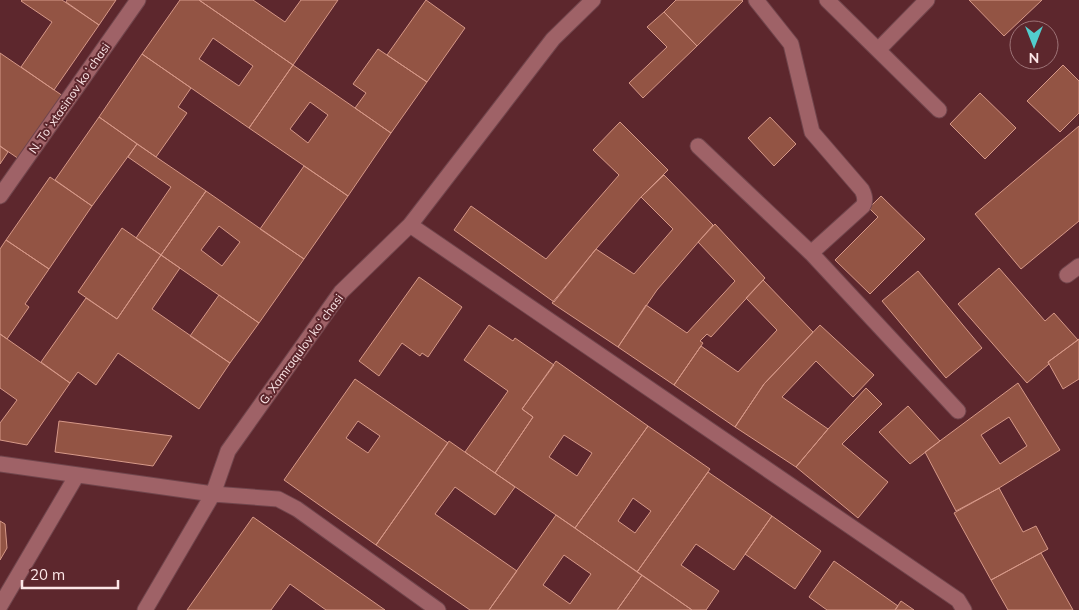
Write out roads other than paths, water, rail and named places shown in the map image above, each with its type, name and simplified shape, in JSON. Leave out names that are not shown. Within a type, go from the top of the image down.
[{"type":"street","name":"N. Toʻxtasinov koʻchasi","points":[[0,196],[138,0]]},
{"type":"street","name":"G. Xamraqulov koʻchasi","points":[[145,610],[213,494],[228,451],[341,292],[410,225],[553,39],[593,0]]},
{"type":"street","points":[[756,0],[792,44],[812,132],[862,190],[864,195],[865,202],[861,209],[811,253]]},
{"type":"street","points":[[827,0],[939,110]]},
{"type":"street","points":[[878,50],[927,0]]},
{"type":"street","points":[[698,146],[811,253],[958,411]]},
{"type":"street","points":[[410,225],[958,600],[964,610]]},
{"type":"street","points":[[0,464],[213,494],[278,498],[297,509],[438,610]]},
{"type":"street","points":[[0,606],[77,475]]}]
